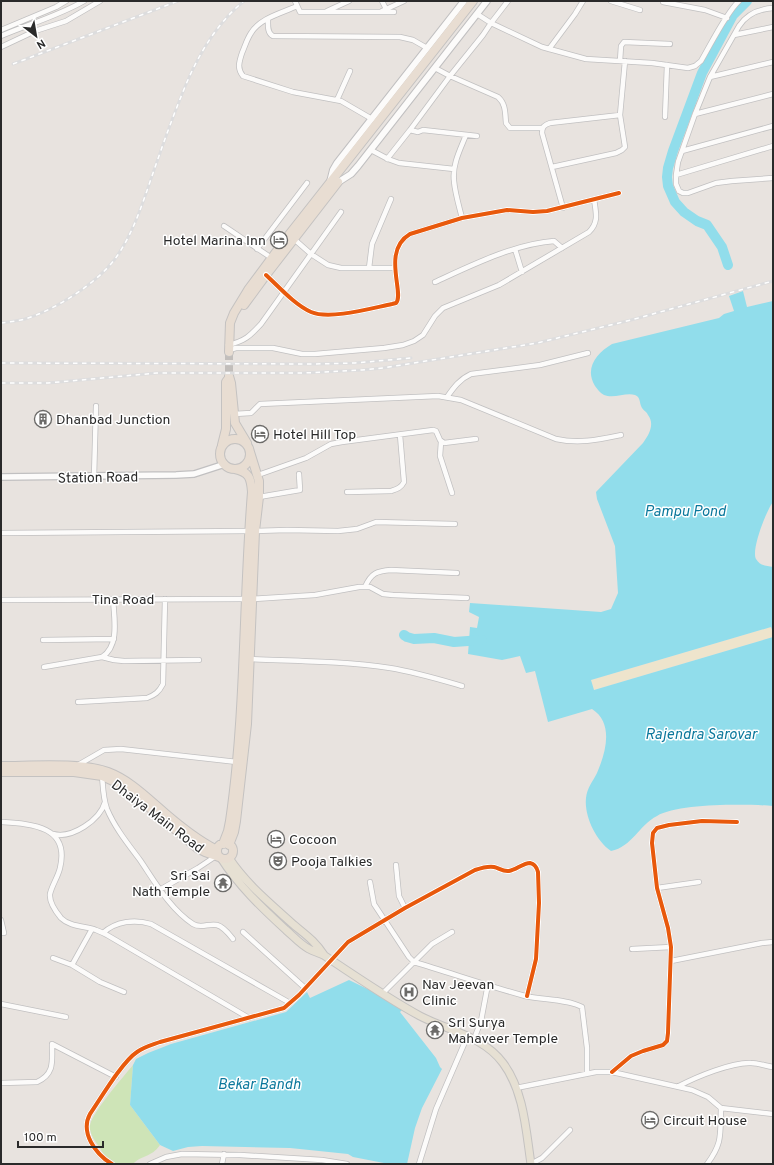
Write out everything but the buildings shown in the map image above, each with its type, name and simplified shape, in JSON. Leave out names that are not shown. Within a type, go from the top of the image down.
[{"type":"highway","points":[[350,162],[473,1]]},
{"type":"highway","points":[[230,323],[237,317],[266,275],[274,260],[331,186],[480,1]]},
{"type":"highway","points":[[229,349],[230,323],[234,313],[248,290],[294,239],[331,186]]},
{"type":"highway","points":[[222,853],[234,832],[243,762],[250,659],[249,600],[252,531],[251,484],[246,473],[224,464],[221,458],[220,450],[226,433],[226,382],[229,377],[231,383],[235,423],[249,449],[258,475],[259,497],[252,531]]},
{"type":"highway","points":[[220,450],[224,444],[234,439],[242,440],[249,449],[248,462],[242,467],[235,469]]},
{"type":"highway","points":[[222,853],[229,826],[237,762],[245,635],[249,600]]},
{"type":"highway","name":"Dhaiya Main Road","points":[[1,766],[76,766],[124,780],[142,793],[197,840],[222,853]]},
{"type":"highway","name":"Dhaiya Main Road","points":[[1,772],[102,773]]},
{"type":"main road","points":[[331,186],[333,170],[337,163],[464,1]]},
{"type":"main road","points":[[331,186],[351,174],[487,1]]},
{"type":"main road","name":"Dhaiya Main Road","points":[[222,853],[256,891],[317,943],[324,955],[331,961],[382,994],[422,1016],[471,1037],[489,1048],[498,1056],[509,1073],[516,1088],[524,1120],[531,1164]]},
{"type":"street","points":[[1,30],[56,7],[66,1]]},
{"type":"street","points":[[1,36],[51,17],[84,1]]},
{"type":"street","points":[[1,47],[35,31],[66,21],[100,1]]},
{"type":"street","points":[[295,1],[300,12],[394,12]]},
{"type":"street","points":[[325,12],[349,1]]},
{"type":"street","points":[[382,1],[386,9]]},
{"type":"street","points":[[379,12],[404,1]]},
{"type":"street","points":[[387,159],[450,76],[483,36],[508,1]]},
{"type":"street","points":[[549,49],[583,1]]},
{"type":"street","points":[[611,1],[640,10]]},
{"type":"street","points":[[477,14],[491,23],[542,47],[586,59],[688,68],[695,66],[701,61],[726,18],[739,1]]},
{"type":"street","points":[[663,2],[705,10],[726,18]]},
{"type":"street","points":[[297,6],[257,25],[247,39],[239,61],[238,67],[240,72],[244,76],[293,92],[342,101],[372,119]]},
{"type":"street","points":[[773,8],[764,8],[753,12],[743,20],[710,77],[682,151],[676,175],[676,184],[679,191],[688,193],[716,183],[773,178]]},
{"type":"street","points":[[268,19],[270,35],[273,36],[400,37],[413,40],[427,48]]},
{"type":"street","points":[[734,35],[773,27]]},
{"type":"street","points":[[552,167],[616,153],[625,147],[620,115],[622,61],[621,46],[624,42],[670,44]]},
{"type":"street","points":[[710,77],[773,62]]},
{"type":"street","points":[[665,117],[666,65]]},
{"type":"street","points":[[435,68],[450,76],[498,96],[503,101],[506,123],[510,128],[542,128]]},
{"type":"street","points":[[336,100],[350,71]]},
{"type":"street","points":[[695,114],[773,94]]},
{"type":"street","points":[[563,208],[542,133],[542,128],[545,124],[550,123],[620,115]]},
{"type":"street","points":[[682,151],[773,126]]},
{"type":"street","points":[[410,130],[416,132],[423,130],[477,136]]},
{"type":"street","points":[[462,218],[454,180],[454,169],[466,135]]},
{"type":"street","points":[[676,175],[773,146]]},
{"type":"street","points":[[371,150],[387,159],[399,163],[415,166],[454,169]]},
{"type":"street","points":[[258,249],[307,183]]},
{"type":"street","points":[[266,275],[310,312],[321,315],[336,314],[392,304],[396,303],[399,298],[394,268],[397,253],[400,243],[404,237],[410,234],[462,218],[507,210],[547,212],[618,193]]},
{"type":"street","points":[[369,268],[372,244],[391,199]]},
{"type":"street","points":[[229,349],[273,348],[302,354],[315,354],[384,348],[403,345],[414,341],[423,335],[435,316],[443,308],[488,290],[522,272],[589,232],[594,226],[596,217],[594,199]]},
{"type":"street","points":[[229,349],[243,342],[251,335],[285,292],[341,212]]},
{"type":"street","points":[[224,226],[274,260]]},
{"type":"street","points":[[294,239],[311,254],[328,265],[341,268],[394,268]]},
{"type":"street","points":[[435,282],[488,258],[515,249],[554,241],[562,248]]},
{"type":"street","points":[[515,249],[522,272]]},
{"type":"street","points":[[447,397],[460,381],[471,374],[540,365],[588,353]]},
{"type":"street","points":[[234,414],[251,413],[260,404],[438,396],[461,400],[541,433],[562,440],[581,442],[620,435]]},
{"type":"street","points":[[94,477],[96,406]]},
{"type":"street","points":[[258,475],[306,458],[331,444],[433,430],[436,431],[441,442],[440,456],[452,493]]},
{"type":"street","points":[[347,492],[391,491],[402,486],[404,482],[400,435]]},
{"type":"street","points":[[441,442],[444,443],[476,439]]},
{"type":"street","name":"Station Road","points":[[1,477],[94,477],[194,474],[224,464]]},
{"type":"street","points":[[259,497],[300,490],[299,474]]},
{"type":"street","points":[[1,533],[287,530],[338,531],[357,529],[376,522],[455,524]]},
{"type":"street","points":[[457,573],[382,570],[369,578],[365,587],[375,589],[383,594],[467,598]]},
{"type":"street","name":"Tina Road","points":[[1,600],[249,600],[315,595],[365,587]]},
{"type":"street","points":[[102,657],[111,648],[114,639],[113,599]]},
{"type":"street","points":[[78,702],[147,698],[154,696],[163,684],[165,599]]},
{"type":"street","points":[[43,640],[114,639]]},
{"type":"street","points":[[44,667],[102,657],[124,661],[199,660]]},
{"type":"street","points":[[250,659],[320,661],[390,668],[426,675],[462,686]]},
{"type":"street","points":[[76,766],[104,750],[121,749],[237,762]]},
{"type":"street","points":[[102,773],[105,802],[116,826],[173,906],[193,924],[198,926],[216,925],[226,931],[233,939]]},
{"type":"street","points":[[1,822],[35,825],[57,835],[65,834],[83,827],[100,813],[105,802]]},
{"type":"street","points":[[612,1072],[631,1056],[663,1045],[667,1041],[671,947],[668,928],[657,888],[652,837],[657,828],[669,825],[702,821],[737,822]]},
{"type":"street","points":[[51,833],[60,843],[62,854],[59,872],[50,894],[53,906],[62,919],[66,922],[103,933],[249,1018]]},
{"type":"street","points":[[160,889],[222,853]]},
{"type":"street","points":[[112,1164],[93,1146],[89,1138],[86,1123],[90,1114],[130,1058],[143,1048],[160,1042],[280,1009],[290,1003],[348,942],[405,908],[475,870],[493,867],[505,871],[512,871],[527,864],[535,865],[538,872],[539,903],[536,959],[527,996]]},
{"type":"street","points":[[396,865],[398,896],[405,908]]},
{"type":"street","points":[[370,882],[374,904],[409,957],[414,962],[527,996],[582,1007],[587,1048],[587,1074]]},
{"type":"street","points":[[657,888],[699,882]]},
{"type":"street","points":[[1,920],[4,933],[1,933]]},
{"type":"street","points":[[103,933],[111,927],[124,923],[139,922],[152,924],[290,1003]]},
{"type":"street","points":[[72,965],[92,929]]},
{"type":"street","points":[[243,932],[305,988]]},
{"type":"street","points":[[382,994],[432,944],[452,932]]},
{"type":"street","points":[[671,961],[773,942]]},
{"type":"street","points":[[632,949],[671,947]]},
{"type":"street","points":[[53,958],[72,965],[100,982],[124,992]]},
{"type":"street","points":[[419,1164],[437,1104],[471,1037],[481,1022],[488,984]]},
{"type":"street","points":[[1,1004],[66,1017]]},
{"type":"street","points":[[1,1083],[37,1082],[42,1079],[50,1072],[52,1068],[52,1044],[116,1077]]},
{"type":"street","points":[[679,1086],[693,1078],[726,1067],[750,1063],[773,1067]]},
{"type":"street","points":[[516,1088],[587,1074],[612,1072],[692,1090],[708,1097],[721,1108],[773,1114]]},
{"type":"street","points":[[707,1164],[716,1152],[721,1136],[721,1108]]},
{"type":"street","points":[[531,1164],[542,1158],[570,1130]]},
{"type":"street","points":[[150,1164],[166,1157],[182,1154],[224,1154],[322,1160],[347,1164]]},
{"type":"street","points":[[222,1164],[224,1154]]},
{"type":"green space","points":[[133,1065],[130,1105],[160,1145],[153,1152],[139,1159],[133,1164],[122,1164],[110,1161],[103,1154],[92,1135],[90,1126],[95,1113]]},
{"type":"sand","points":[[771,627],[773,637],[594,690],[591,680]]},
{"type":"water","name":"Pampu Pond","points":[[743,291],[747,307],[773,301],[773,502],[760,530],[755,554],[756,559],[760,563],[773,567],[773,633],[771,627],[591,680],[594,690],[773,637],[773,806],[713,805],[667,812],[651,820],[625,845],[611,851],[600,841],[592,828],[586,805],[588,791],[597,773],[605,747],[606,730],[603,722],[599,715],[592,709],[548,722],[535,671],[526,673],[520,656],[502,660],[468,654],[470,627],[477,628],[479,617],[469,612],[470,603],[601,612],[611,609],[618,593],[615,546],[597,499],[596,492],[643,443],[649,433],[651,422],[648,414],[642,408],[637,396],[628,394],[608,396],[599,391],[592,379],[591,373],[594,362],[601,352],[612,344],[719,318],[724,314],[734,311],[729,296]]},
{"type":"water","name":"Bekar Bandh","points":[[349,980],[384,997],[384,999],[402,1010],[400,1012],[436,1058],[442,1069],[422,1108],[415,1128],[407,1164],[389,1164],[353,1157],[348,1154],[290,1148],[202,1146],[188,1147],[173,1151],[160,1145],[130,1105],[133,1065],[136,1059],[171,1044],[286,1012],[307,992],[310,998]]},
{"type":"waterway","points":[[728,265],[722,247],[707,225],[697,221],[684,212],[675,202],[668,186],[667,177],[673,151],[702,73],[733,15],[747,1]]},
{"type":"waterway","points":[[404,635],[414,639],[434,638],[454,642],[482,640]]},
{"type":"tunnel","points":[[229,352],[229,376]]},
{"type":"railway","points":[[13,64],[178,1]]},
{"type":"railway","points":[[1,323],[25,319],[62,303],[97,278],[115,259],[127,240],[145,198],[160,152],[192,71],[218,28],[244,1]]},
{"type":"railway","points":[[1,383],[48,383],[157,373],[304,373],[383,368],[537,343],[631,320],[773,281]]},
{"type":"railway","points":[[1,363],[315,364],[355,363],[411,358]]},
{"type":"cycle path","points":[[266,275],[299,305],[311,312],[319,314],[340,314],[392,304],[396,303],[398,298],[395,261],[397,251],[401,241],[410,234],[462,218],[507,210],[533,212],[547,211],[619,193]]},
{"type":"cycle path","points":[[612,1072],[631,1056],[663,1045],[667,1041],[671,947],[668,928],[657,888],[652,843],[653,833],[657,828],[669,825],[702,821],[737,822]]},
{"type":"cycle path","points":[[112,1164],[95,1149],[88,1135],[87,1121],[90,1114],[118,1072],[137,1052],[145,1047],[160,1042],[284,1008],[299,995],[348,942],[405,908],[475,870],[484,867],[492,867],[509,871],[530,863],[537,869],[539,903],[536,959],[527,996]]},
{"type":"place","name":"Hotel Marina Inn","points":[[279,240]]},
{"type":"place","name":"Dhanbad Junction","points":[[43,419]]},
{"type":"place","name":"Hotel Hill Top","points":[[260,434]]},
{"type":"place","name":"Cocoon","points":[[276,839]]},
{"type":"place","name":"Pooja Talkies","points":[[278,861]]},
{"type":"place","name":"Sri Sai Nath Temple","points":[[223,883]]},
{"type":"place","name":"Nav Jeevan Clinic","points":[[409,992]]},
{"type":"place","name":"Sri Surya Mahaveer Temple","points":[[435,1030]]},
{"type":"place","name":"Circuit House","points":[[650,1120]]},
{"type":"water label","name":"Rajendra Sarovar","points":[[701,734]]}]
